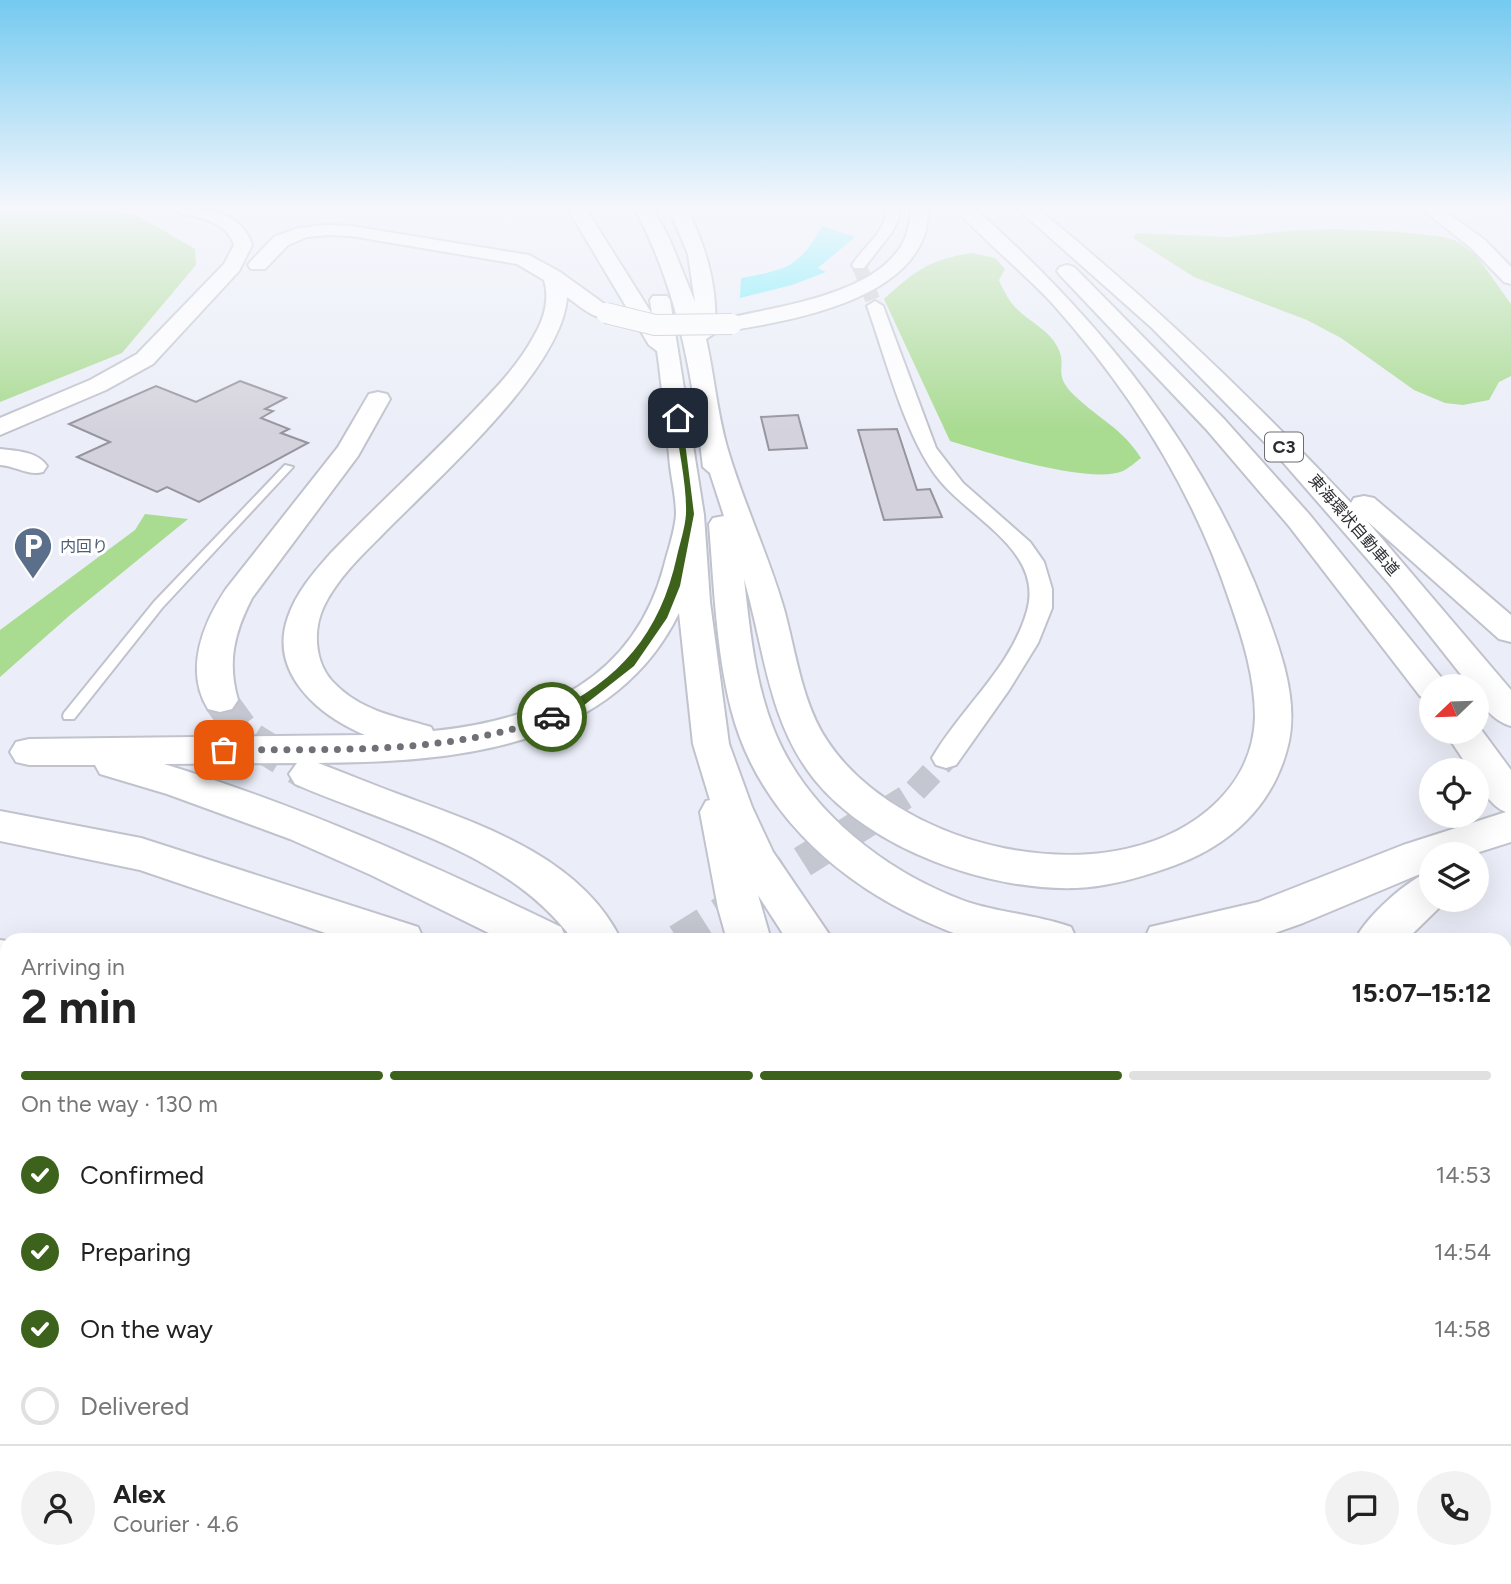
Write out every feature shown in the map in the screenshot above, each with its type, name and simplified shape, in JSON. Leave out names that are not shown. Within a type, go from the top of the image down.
[{"type":"highway","points":[[0,427],[98,385],[138,364],[156,350],[217,283]]},
{"type":"highway","points":[[477,737],[412,736],[384,729],[356,717],[319,690],[307,672],[300,651],[300,631],[306,611],[332,571],[526,368],[544,340],[556,305],[556,283]]},
{"type":"highway","points":[[562,283],[606,313],[655,325],[732,324],[810,308],[868,283]]},
{"type":"highway","points":[[622,283],[671,365]]},
{"type":"highway","points":[[656,283],[671,365],[690,514],[694,602],[722,829],[747,933]]},
{"type":"highway","points":[[676,283],[701,363],[746,698],[756,733],[776,773],[804,813],[839,848],[884,882],[938,909],[1022,933]]},
{"type":"highway","points":[[701,363],[707,314],[704,283]]},
{"type":"highway","points":[[713,443],[768,609],[792,709],[807,741],[828,771],[855,797],[885,819],[915,835],[964,854],[1018,867],[1072,871],[1121,866],[1171,851],[1213,831],[1242,804],[1261,773],[1272,735],[1270,694],[1261,646],[1232,558],[1212,517],[1163,433],[1105,351],[1043,283]]},
{"type":"highway","name":"C3","points":[[1079,283],[1216,424],[1299,520],[1421,674]]},
{"type":"highway","name":"東海環状自動車道","points":[[1117,283],[1233,391],[1331,496],[1511,715]]},
{"type":"highway","points":[[1167,327],[1408,544],[1511,632]]},
{"type":"highway","points":[[220,700],[214,680],[213,659],[217,638],[226,616],[237,596],[349,450],[378,399]]},
{"type":"highway","points":[[0,457],[20,459],[34,466]]},
{"type":"highway","points":[[15,751],[380,748],[477,737],[517,728],[570,708],[608,683],[630,664],[663,618],[675,586],[690,514]]},
{"type":"highway","points":[[711,744],[732,807],[758,862],[806,933]]},
{"type":"highway","points":[[1202,933],[1278,912],[1497,827],[1467,744]]},
{"type":"highway","points":[[15,751],[103,762],[153,774],[274,815],[359,849],[531,933]]},
{"type":"highway","points":[[308,774],[491,847],[532,871],[564,897],[593,933]]},
{"type":"highway","points":[[0,826],[141,854],[381,933]]},
{"type":"highway","points":[[1384,933],[1419,900]]},
{"type":"street","points":[[875,306],[927,448],[937,467],[962,495],[1029,553],[1038,573],[1040,608],[1022,650],[946,758]]},
{"type":"lane","points":[[69,716],[158,605],[288,467]]},
{"type":"green space","points":[[0,283],[181,283],[122,353],[0,402]]},
{"type":"green space","points":[[903,283],[1001,283],[1019,311],[1055,342],[1061,355],[1062,376],[1068,388],[1118,432],[1141,458],[1123,471],[1087,474],[1038,465],[950,441],[884,299]]},
{"type":"green space","points":[[1210,283],[1496,283],[1511,304],[1511,376],[1499,382],[1489,400],[1463,405],[1445,403],[1414,390],[1341,338],[1307,320]]},
{"type":"green space","points":[[145,514],[188,519],[69,616],[0,677],[0,630],[135,530]]},
{"type":"water","points":[[741,283],[797,283],[792,285],[740,298]]},
{"type":"building","points":[[240,381],[286,398],[265,409],[273,411],[261,418],[289,429],[281,433],[308,443],[199,502],[167,487],[157,492],[77,457],[110,442],[69,424],[156,386],[196,402]]},
{"type":"building","points":[[798,415],[807,448],[769,450],[761,417]]},
{"type":"building","points":[[897,429],[917,490],[930,489],[942,517],[884,520],[858,430]]},
{"type":"tunnel","points":[[866,283],[875,306]]},
{"type":"tunnel","points":[[220,700],[246,736],[308,774]]},
{"type":"tunnel","points":[[885,810],[914,792],[946,758]]},
{"type":"tunnel","points":[[689,933],[888,808]]},
{"type":"way so far","points":[[224,750],[380,748],[430,744],[477,737],[552,717]]},
{"type":"place","name":"内回り","points":[[33,580]]},
{"type":"route","points":[[552,717],[580,704],[630,664],[663,618],[675,586],[690,514],[678,418]]}]
